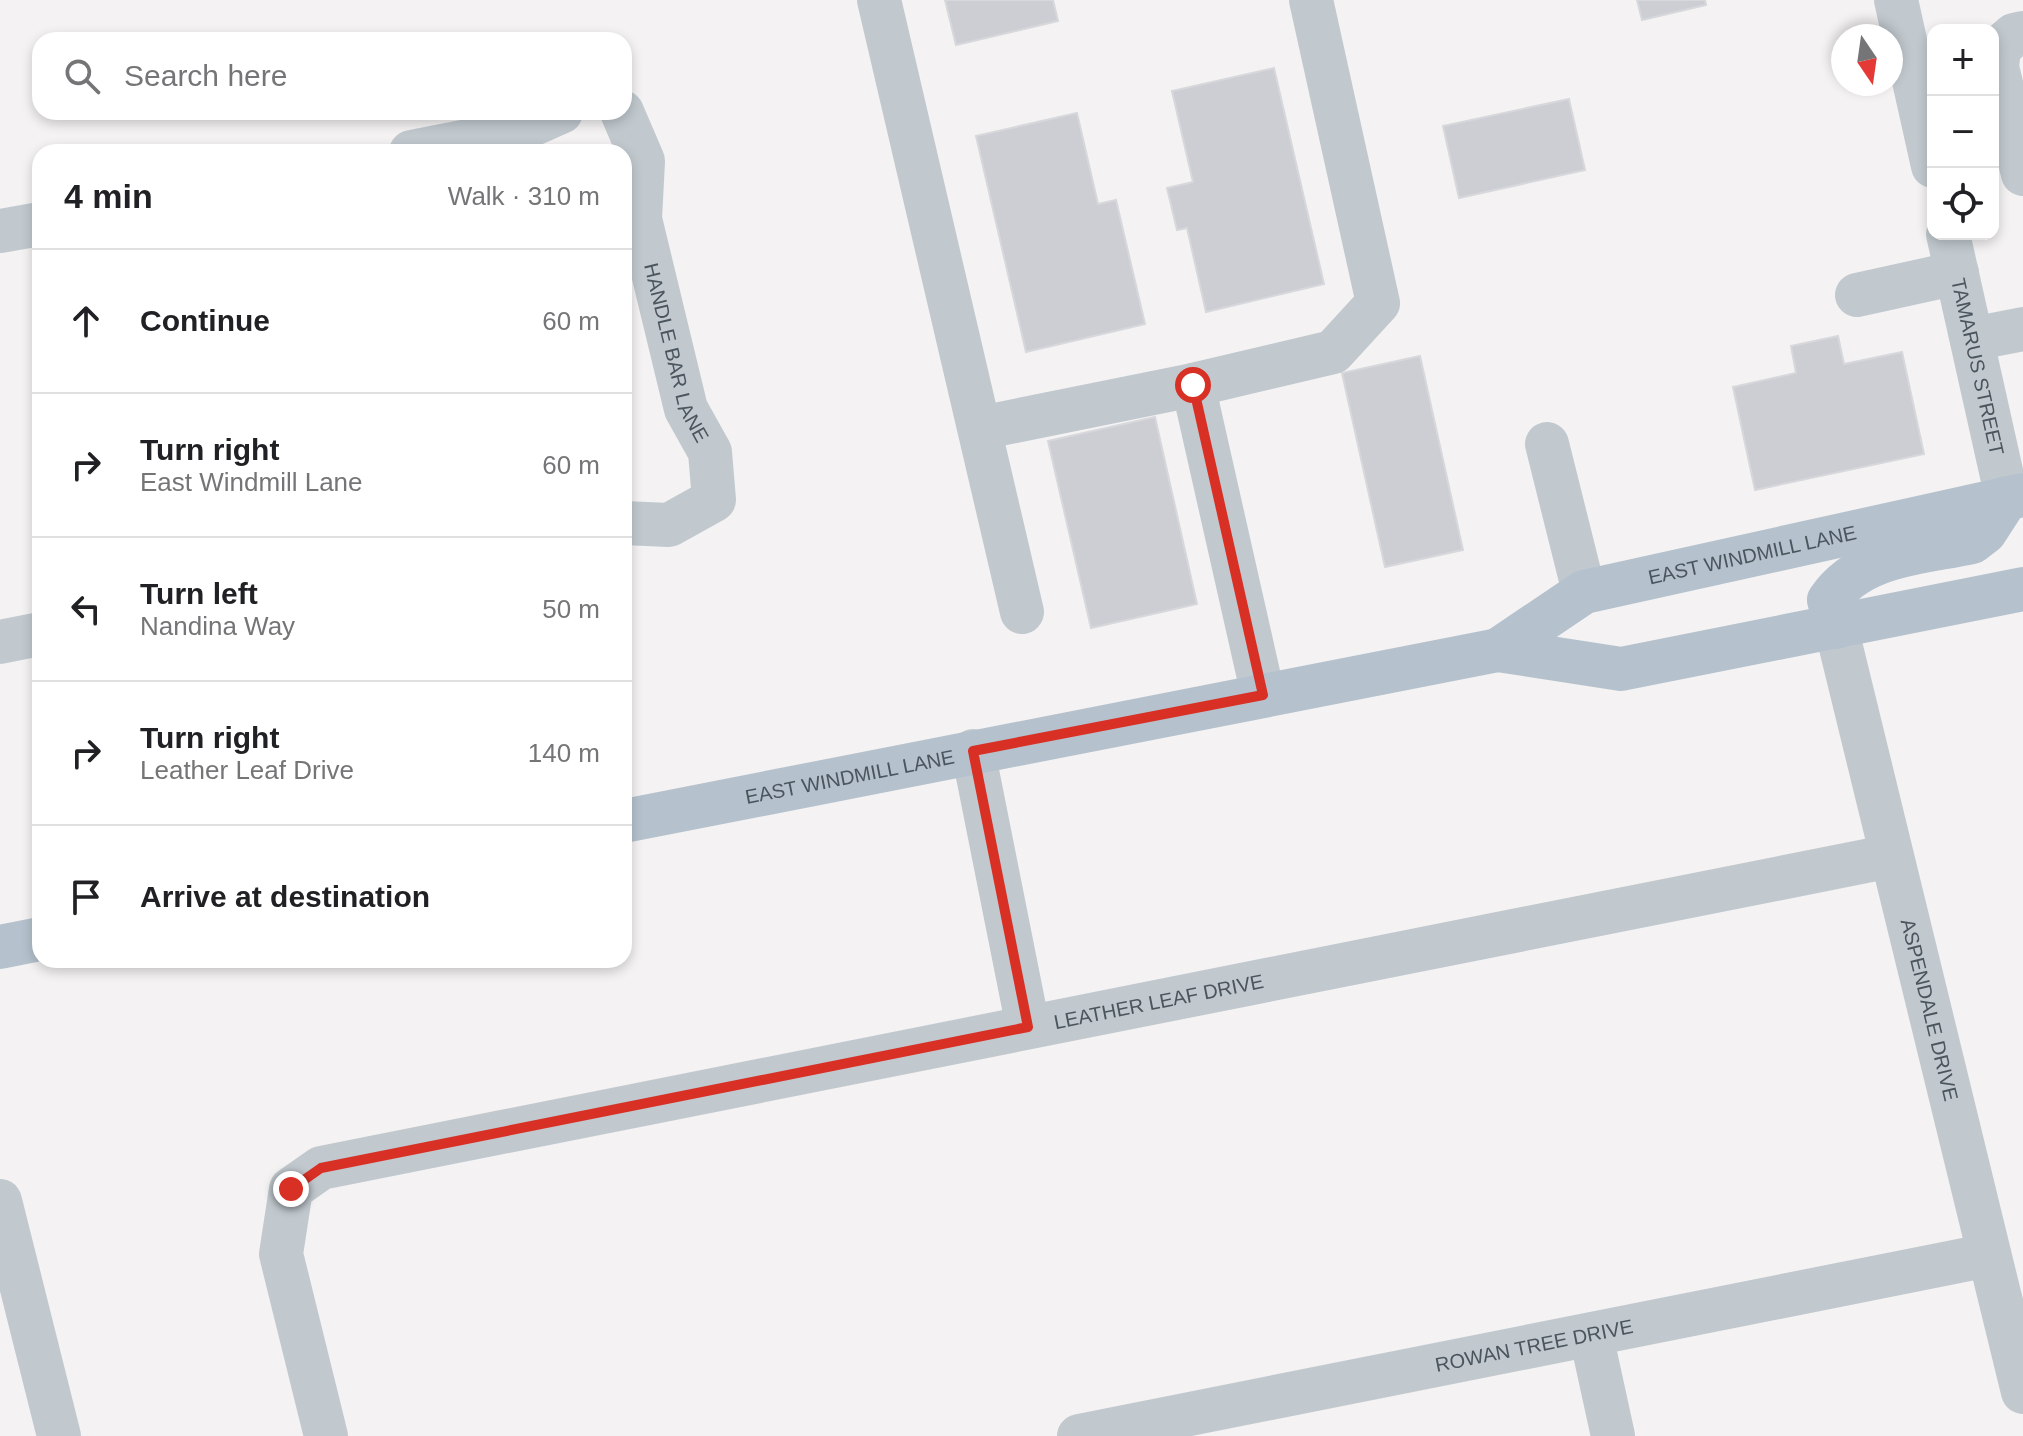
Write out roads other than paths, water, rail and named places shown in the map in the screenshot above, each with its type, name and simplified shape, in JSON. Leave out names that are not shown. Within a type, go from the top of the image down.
[{"type":"main road","name":"EAST WINDMILL LANE","points":[[1498,650],[1584,592],[2015,496]]},
{"type":"main road","points":[[1836,627],[1829,600],[1851,574],[1869,565],[1972,542],[1985,532],[2015,496]]},
{"type":"main road","name":"EAST WINDMILL LANE","points":[[632,819],[1498,650],[1621,669],[2023,589]]},
{"type":"main road","points":[[0,947],[32,941]]},
{"type":"street","points":[[879,0],[1022,612]]},
{"type":"street","points":[[980,428],[1193,385],[1333,352],[1378,303],[1311,0]]},
{"type":"street","points":[[1896,0],[1927,134]]},
{"type":"street","points":[[2023,33],[2014,35],[1999,48],[1997,67],[2002,127],[2023,174]]},
{"type":"street","points":[[452,144],[518,131],[543,120]]},
{"type":"street","name":"HANDLE BAR LANE","points":[[625,120],[643,161],[640,219],[686,409],[710,452],[714,500],[669,525],[632,523]]},
{"type":"street","points":[[0,231],[32,225]]},
{"type":"street","points":[[1857,295],[1953,254]]},
{"type":"street","name":"TAMARUS STREET","points":[[1953,254],[1972,339],[2015,496]]},
{"type":"street","points":[[1972,339],[2023,329]]},
{"type":"street","points":[[1193,385],[1263,695]]},
{"type":"street","points":[[1547,444],[1584,592]]},
{"type":"street","name":"ASPENDALE DRIVE","points":[[1836,627],[2023,1392]]},
{"type":"street","points":[[0,642],[32,636]]},
{"type":"street","points":[[973,751],[1028,1027]]},
{"type":"street","name":"LEATHER LEAF DRIVE","points":[[326,1436],[281,1254],[291,1189],[321,1168],[1891,856]]},
{"type":"street","points":[[0,1201],[59,1436]]},
{"type":"street","name":"ROWAN TREE DRIVE","points":[[1079,1436],[1184,1426],[1591,1335],[1989,1255]]},
{"type":"street","points":[[1591,1335],[1613,1436]]}]
